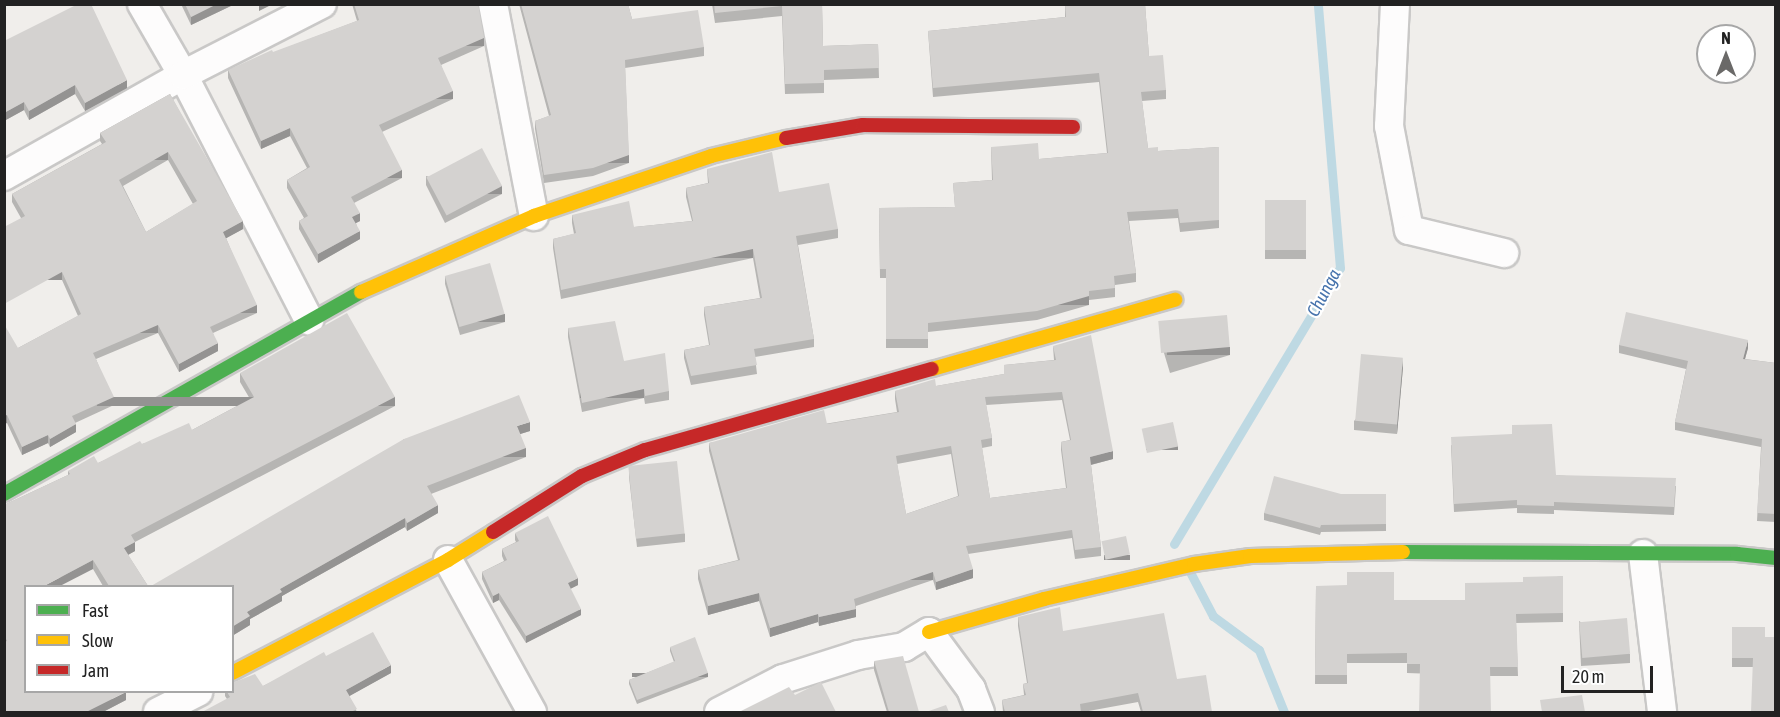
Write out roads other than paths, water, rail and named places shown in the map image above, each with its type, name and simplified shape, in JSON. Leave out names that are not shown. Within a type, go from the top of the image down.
[{"type":"street","points":[[141,4],[183,75],[309,320]]},
{"type":"street","points":[[4,176],[183,75],[322,4]]},
{"type":"street","points":[[494,4],[534,216]]},
{"type":"street","points":[[1395,4],[1389,126],[1409,230],[1504,254]]},
{"type":"street","points":[[4,494],[371,286],[534,216],[711,156],[816,131],[863,125],[1073,127]]},
{"type":"street","points":[[234,672],[448,560],[582,477],[645,450],[1175,300]]},
{"type":"street","points":[[1643,554],[1662,712]]},
{"type":"street","points":[[719,712],[783,679],[858,655],[904,647],[929,632],[1044,599],[1194,564],[1250,555],[1643,554],[1776,558]]},
{"type":"street","points":[[448,560],[532,712]]},
{"type":"street","points":[[929,632],[972,689],[980,712]]},
{"type":"street","points":[[158,712],[196,693]]},
{"type":"waterway","name":"Chunga","points":[[1174,544],[1340,268],[1318,4]]},
{"type":"waterway","name":"Chunga","points":[[1190,572],[1213,616],[1259,650],[1284,712]]}]
